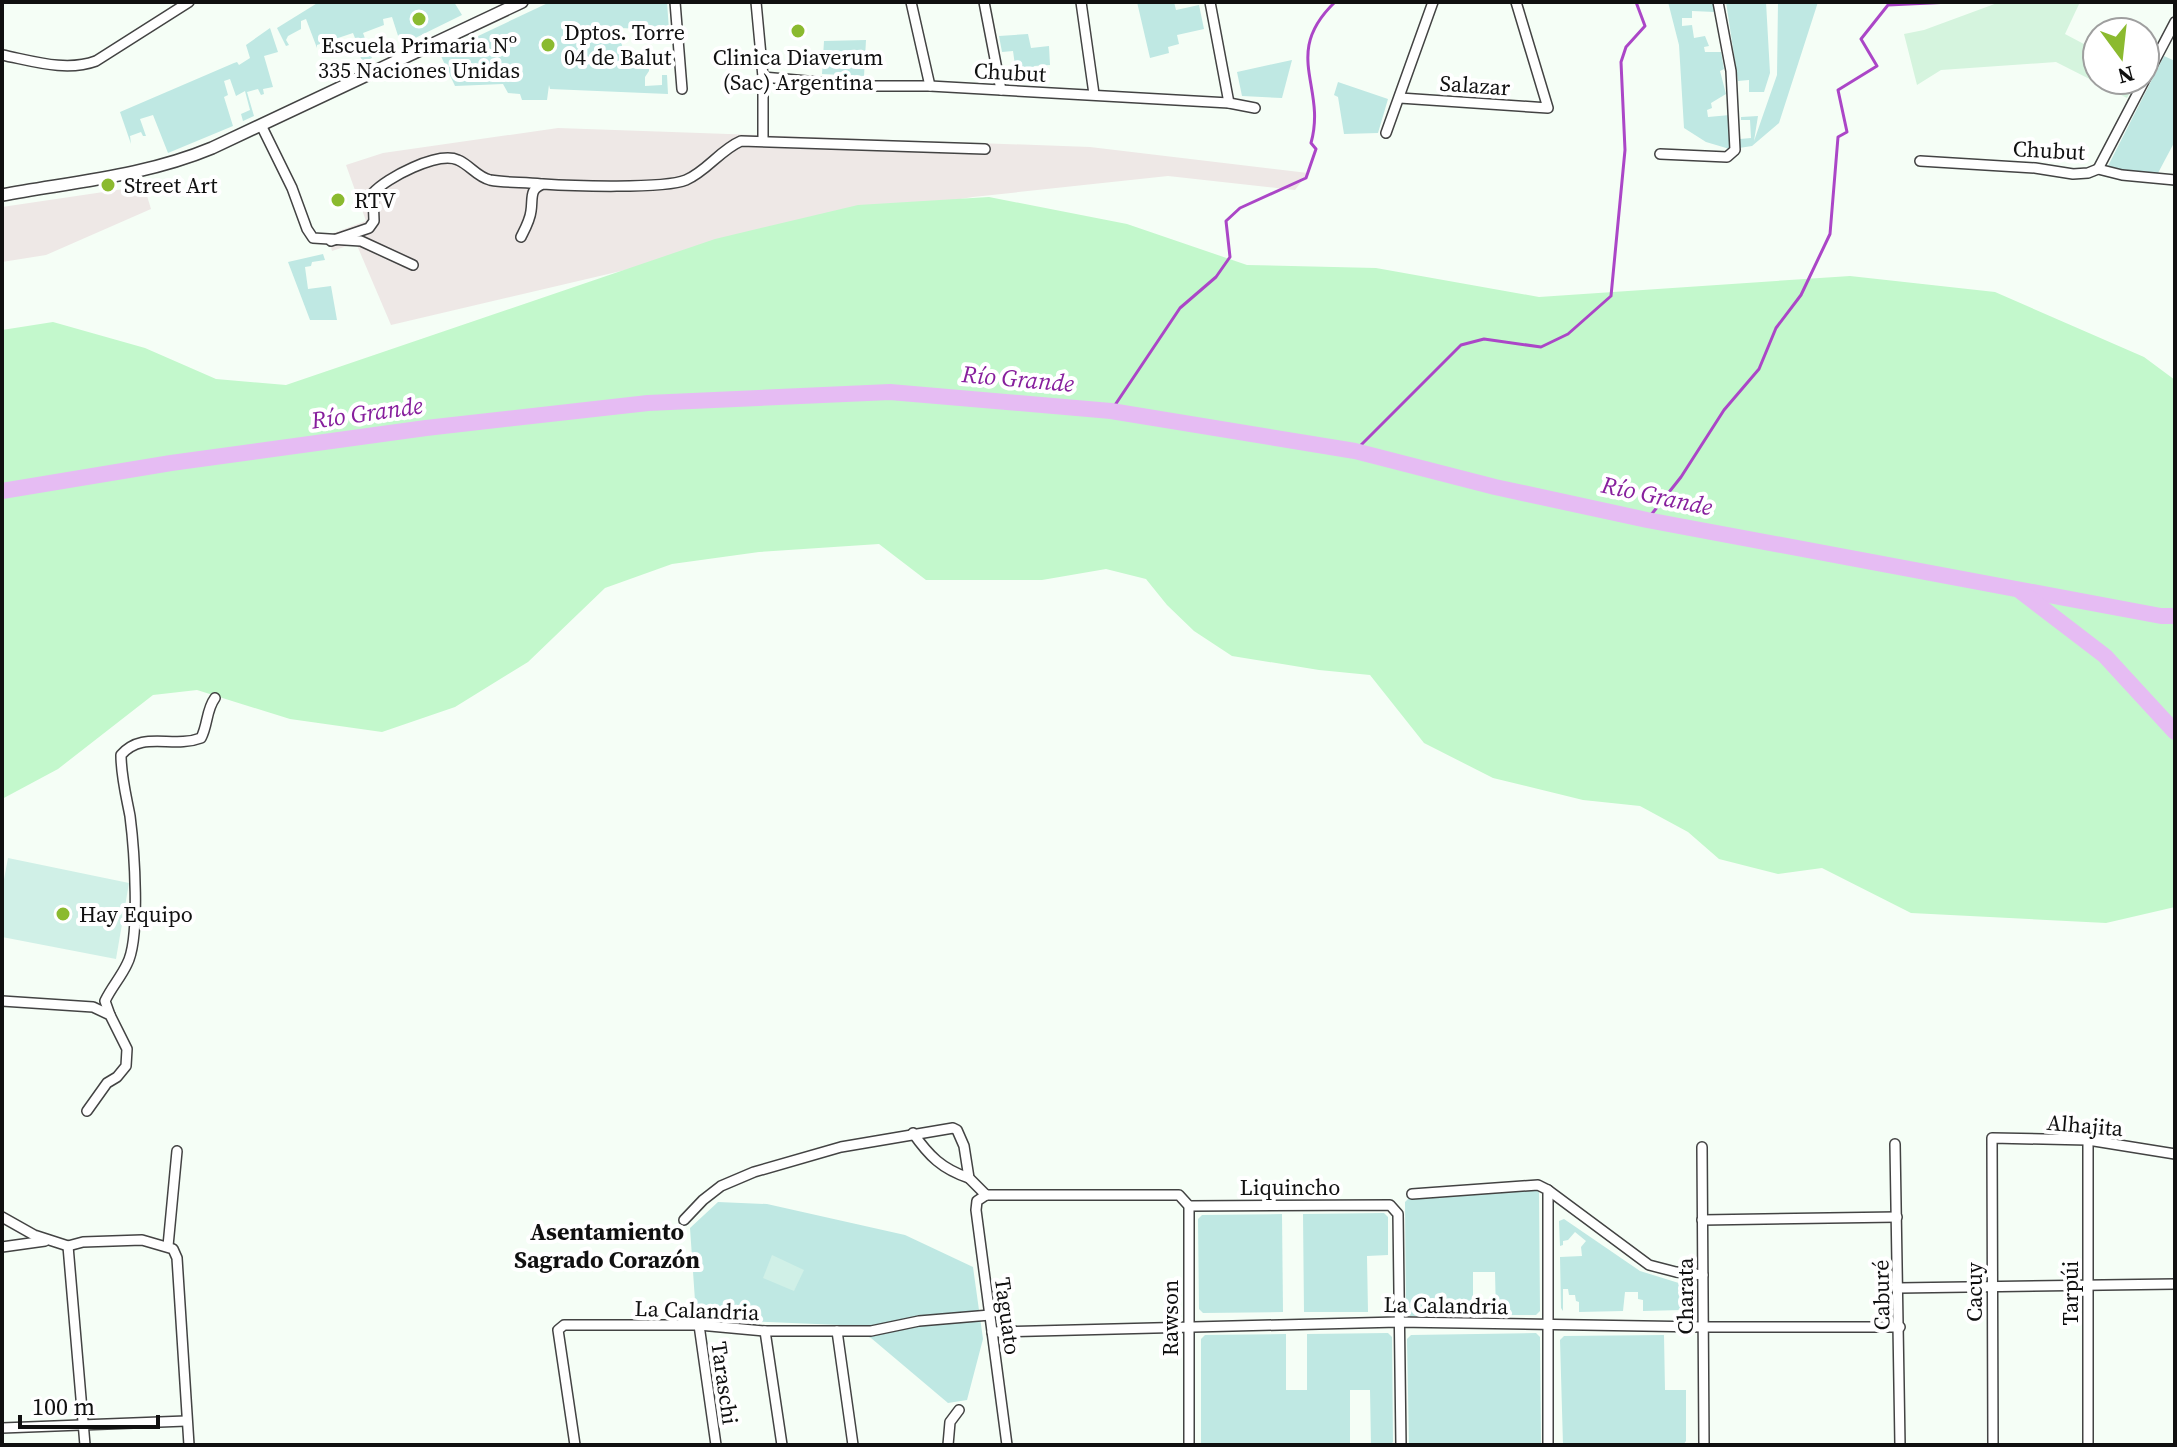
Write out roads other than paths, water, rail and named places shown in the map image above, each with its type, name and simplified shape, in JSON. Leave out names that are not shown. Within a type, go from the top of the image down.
[{"type":"street","points":[[2,55],[66,67],[84,65],[96,61],[189,2]]},
{"type":"street","points":[[2,195],[159,167],[195,155],[522,2]]},
{"type":"street","points":[[675,2],[682,89]]},
{"type":"street","points":[[759,2],[763,141]]},
{"type":"street","points":[[911,2],[930,86]]},
{"type":"street","points":[[984,2],[1001,90]]},
{"type":"street","points":[[1081,2],[1094,94]]},
{"type":"street","points":[[1210,2],[1229,103]]},
{"type":"street","points":[[1386,133],[1433,2]]},
{"type":"street","name":"Salazar","points":[[1400,98],[1548,108],[1516,2]]},
{"type":"street","points":[[1660,154],[1727,157],[1735,150],[1731,71],[1718,2]]},
{"type":"street","points":[[2098,169],[2175,22]]},
{"type":"street","name":"Chubut","points":[[763,77],[862,86],[1094,94],[1229,103],[1255,108]]},
{"type":"street","points":[[261,125],[313,238],[361,241],[413,265]]},
{"type":"street","points":[[331,241],[369,228],[374,221],[373,193],[382,182],[440,159],[458,159],[490,180],[543,184],[673,183],[696,174],[728,147],[741,141],[985,149]]},
{"type":"street","name":"Chubut","points":[[1920,161],[2035,168],[2073,174],[2098,169],[2122,175],[2175,180]]},
{"type":"street","points":[[521,237],[531,214],[532,193],[535,187],[543,184]]},
{"type":"street","points":[[87,1111],[107,1083],[126,1066],[127,1049],[105,1001],[112,985],[129,963],[135,906],[130,819],[121,773],[121,755],[130,745],[147,741],[187,743],[201,738],[207,727],[209,706],[215,698]]},
{"type":"street","points":[[2,1001],[93,1007],[110,1015]]},
{"type":"street","points":[[684,1220],[721,1186],[754,1172],[841,1147],[884,1142],[913,1133],[957,1130],[964,1146],[969,1178]]},
{"type":"street","points":[[913,1133],[930,1158],[950,1171],[969,1178],[986,1195],[1179,1195],[1189,1206]]},
{"type":"street","name":"Alhajita","points":[[1992,1138],[2088,1140],[2175,1154]]},
{"type":"street","name":"Cacuy","points":[[1992,1138],[1993,1445]]},
{"type":"street","name":"Tarpúi","points":[[2088,1140],[2088,1445]]},
{"type":"street","name":"Caburé","points":[[1895,1144],[1900,1445]]},
{"type":"street","name":"Charata","points":[[1702,1147],[1704,1445]]},
{"type":"street","points":[[168,1246],[177,1151]]},
{"type":"street","points":[[1543,1187],[1548,1445]]},
{"type":"street","points":[[1412,1194],[1543,1187],[1649,1265],[1703,1275]]},
{"type":"street","name":"Taguato","points":[[986,1195],[977,1201],[976,1210],[1007,1445]]},
{"type":"street","name":"Liquincho","points":[[1189,1206],[1390,1205],[1398,1214],[1400,1226],[1398,1322]]},
{"type":"street","name":"Rawson","points":[[1189,1206],[1189,1445]]},
{"type":"street","points":[[2,1217],[48,1240],[68,1246],[83,1242],[142,1240],[173,1249],[177,1258],[189,1445]]},
{"type":"street","points":[[1702,1220],[1897,1217]]},
{"type":"street","points":[[2,1247],[48,1240]]},
{"type":"street","points":[[68,1246],[85,1445]]},
{"type":"street","points":[[1899,1288],[2175,1284]]},
{"type":"street","name":"La Calandria","points":[[575,1445],[558,1330],[564,1325],[699,1325],[765,1331],[871,1331],[919,1321],[990,1315]]},
{"type":"street","points":[[1398,1322],[1401,1445]]},
{"type":"street","name":"La Calandria","points":[[992,1332],[1398,1322],[1900,1327]]},
{"type":"street","name":"Taraschi","points":[[699,1325],[716,1445]]},
{"type":"street","points":[[765,1331],[782,1445]]},
{"type":"street","points":[[837,1331],[853,1445]]},
{"type":"street","points":[[948,1445],[950,1422],[959,1410]]},
{"type":"street","points":[[2,1428],[186,1421]]},
{"type":"waterway","points":[[1111,411],[1180,308],[1216,277],[1230,257],[1226,221],[1240,208],[1306,178],[1316,149],[1311,143],[1314,104],[1308,54],[1319,21],[1335,2]]},
{"type":"waterway","points":[[1355,451],[1461,345],[1484,339],[1541,347],[1568,334],[1611,296],[1625,150],[1621,62],[1626,47],[1645,26],[1636,2]]},
{"type":"waterway","points":[[1647,520],[1681,477],[1724,410],[1759,369],[1776,328],[1801,295],[1830,234],[1838,137],[1847,132],[1838,90],[1877,66],[1861,39],[1888,5],[1951,2]]},
{"type":"waterway","name":"Río Grande","points":[[2,491],[171,463],[426,428],[648,403],[890,392],[1111,411],[1355,451],[1495,487],[1647,520],[2161,616],[2175,616]]},
{"type":"waterway","name":"Río Grande","points":[[2020,591],[2105,656],[2175,732]]},
{"type":"place","name":"Escuela Primaria Nº 335 Naciones Unidas","points":[[419,19]]},
{"type":"place","name":"Clinica Diaverum (Sac) Argentina","points":[[798,31]]},
{"type":"place","name":"Dptos. Torre 04 de Balut","points":[[548,45]]},
{"type":"place","name":"Street Art","points":[[108,185]]},
{"type":"place","name":"RTV","points":[[338,200]]},
{"type":"place","name":"Hay Equipo","points":[[63,914]]},
{"type":"district","name":"Asentamiento Sagrado Corazón","points":[[607,1246]]}]
